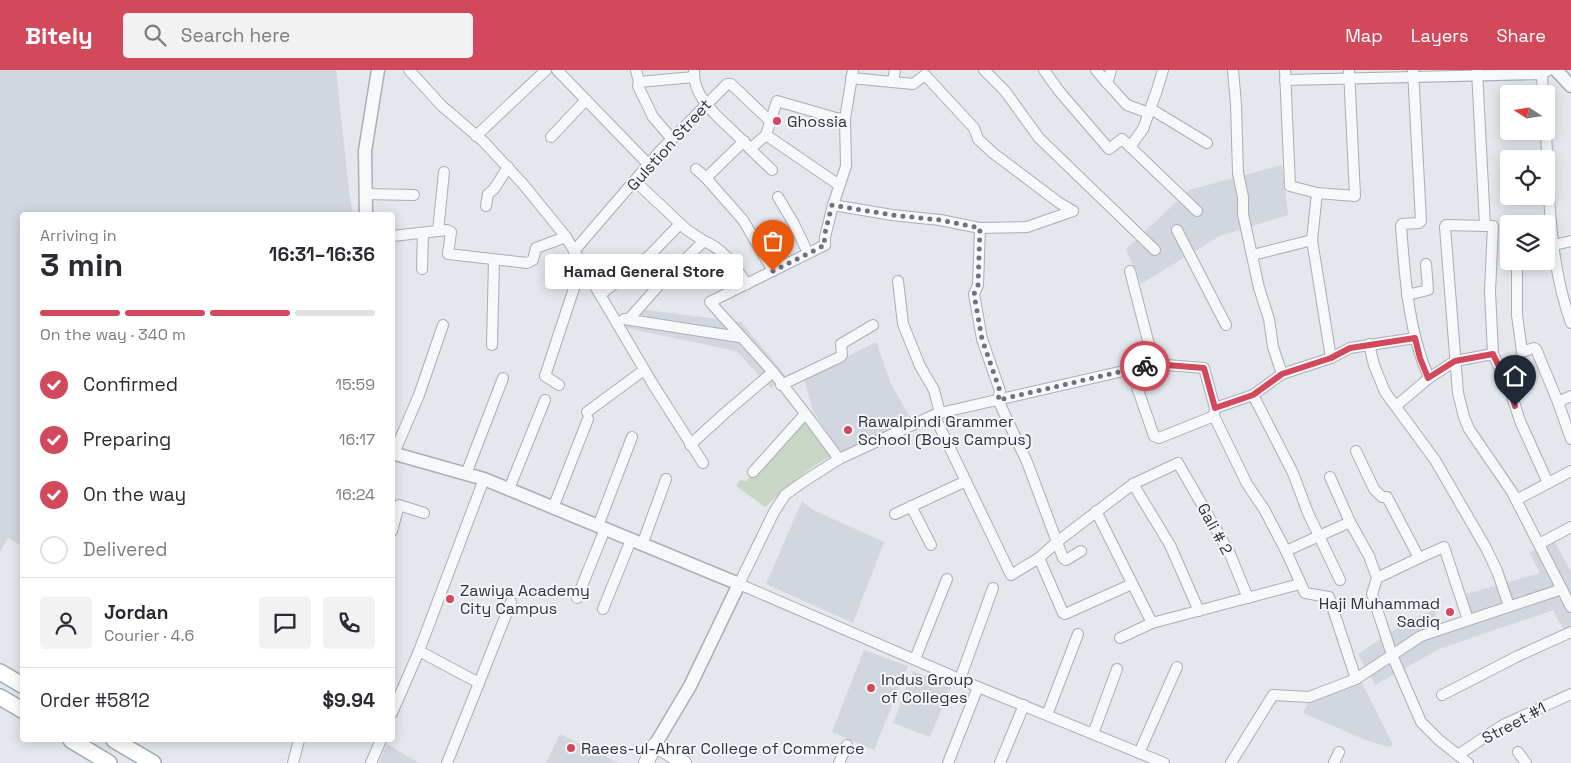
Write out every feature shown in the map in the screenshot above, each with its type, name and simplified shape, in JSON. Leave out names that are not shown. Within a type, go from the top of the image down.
[{"type":"main road","points":[[0,672],[20,681]]},
{"type":"main road","points":[[0,697],[20,709]]},
{"type":"main road","points":[[75,742],[109,763]]},
{"type":"main road","points":[[117,742],[152,763]]},
{"type":"main road","points":[[646,763],[655,745],[675,761]]},
{"type":"street","points":[[366,212],[365,151],[378,70]]},
{"type":"street","points":[[409,70],[442,106],[508,167],[566,237],[644,370],[703,463]]},
{"type":"street","points":[[476,136],[546,70]]},
{"type":"street","points":[[557,70],[568,75],[586,100],[648,165]]},
{"type":"street","points":[[636,70],[638,86],[653,117],[672,138]]},
{"type":"street","points":[[893,81],[895,70]]},
{"type":"street","points":[[984,70],[1005,91],[1039,138],[1155,250]]},
{"type":"street","points":[[1044,70],[1059,91],[1109,150],[1122,139],[1197,212]]},
{"type":"street","points":[[1096,70],[1127,105],[1150,111],[1207,143]]},
{"type":"street","points":[[1108,83],[1111,70]]},
{"type":"street","points":[[1130,147],[1143,129],[1163,70]]},
{"type":"street","points":[[1233,70],[1238,173],[1243,197],[1243,214],[1259,288],[1269,319],[1273,347],[1282,374]]},
{"type":"street","points":[[1556,70],[1570,84]]},
{"type":"street","points":[[832,205],[892,215],[940,220],[980,228],[1027,227],[1072,211],[993,153],[978,139],[974,128],[925,72],[913,84],[852,74],[845,119],[846,166],[832,205],[824,237],[825,245],[710,302],[773,372],[839,459]]},
{"type":"street","points":[[1349,75],[1355,196],[1317,193],[1290,186],[1285,75],[1545,72],[1544,85]]},
{"type":"street","points":[[1477,73],[1485,226]]},
{"type":"street","points":[[639,82],[694,74],[698,90],[706,104],[772,170]]},
{"type":"street","points":[[1413,74],[1421,221],[1419,223],[1401,224],[1407,295],[1420,358],[1428,378]]},
{"type":"street","name":"Gulstion Street","points":[[574,251],[672,138],[728,83],[770,121]]},
{"type":"street","points":[[551,137],[586,100]]},
{"type":"street","points":[[706,178],[747,145],[766,135],[777,101],[845,119]]},
{"type":"street","points":[[766,135],[839,185]]},
{"type":"street","points":[[1546,140],[1551,215]]},
{"type":"street","points":[[486,206],[488,194],[508,167]]},
{"type":"street","points":[[696,169],[743,220],[773,271]]},
{"type":"street","points":[[438,231],[444,172]]},
{"type":"street","points":[[635,181],[687,230],[704,241],[714,244],[723,252],[747,284]]},
{"type":"street","points":[[1317,193],[1312,240],[1331,358]]},
{"type":"street","points":[[365,194],[414,195]]},
{"type":"street","points":[[778,197],[808,253]]},
{"type":"street","points":[[600,295],[650,256],[680,224]]},
{"type":"street","points":[[1548,483],[1524,429],[1510,390],[1493,354],[1490,291],[1493,226],[1446,226],[1458,393],[1469,429],[1516,500],[1571,607]]},
{"type":"street","points":[[980,228],[978,285],[974,294],[982,339],[1000,391],[998,400],[1028,462],[1063,558],[1066,560],[1081,551]]},
{"type":"street","points":[[395,236],[447,230],[451,232],[448,254],[494,260],[530,262],[533,260],[536,248],[566,237]]},
{"type":"street","points":[[1177,230],[1226,325]]},
{"type":"street","points":[[422,269],[424,232]]},
{"type":"street","points":[[1253,255],[1312,240]]},
{"type":"street","points":[[629,319],[661,283],[704,241]]},
{"type":"street","points":[[1555,245],[1571,241]]},
{"type":"street","points":[[1555,251],[1560,283],[1571,323]]},
{"type":"street","points":[[492,345],[494,260]]},
{"type":"street","points":[[559,385],[545,376],[582,264]]},
{"type":"street","points":[[1407,295],[1428,290],[1426,264]]},
{"type":"street","points":[[1517,270],[1521,350],[1523,352],[1536,349],[1571,439]]},
{"type":"street","points":[[1130,271],[1154,364]]},
{"type":"street","points":[[898,281],[903,324],[920,366],[934,390],[937,414],[966,481],[1011,575],[1039,558],[1058,541],[1133,484],[1170,545],[1199,611]]},
{"type":"street","points":[[613,317],[740,337]]},
{"type":"street","points":[[395,451],[419,395],[443,325]]},
{"type":"street","points":[[782,385],[840,357],[842,355],[841,344],[873,325]]},
{"type":"street","points":[[1131,370],[1154,436],[1159,438],[1253,395],[1282,374],[1331,358],[1350,348],[1415,338]]},
{"type":"street","points":[[1369,344],[1374,365],[1385,392],[1435,460],[1486,548],[1509,606]]},
{"type":"street","points":[[1396,406],[1428,378],[1455,361],[1493,354]]},
{"type":"street","points":[[655,745],[690,686],[774,512],[785,495],[839,459],[937,414],[1154,364],[1204,368],[1214,412],[1229,450],[1286,551],[1306,594],[1329,597],[1356,679]]},
{"type":"street","points":[[553,508],[587,415],[644,370]]},
{"type":"street","points":[[690,445],[773,372]]},
{"type":"street","points":[[466,474],[503,378]]},
{"type":"street","points":[[1253,395],[1293,473],[1319,536],[1340,580]]},
{"type":"street","points":[[1558,402],[1571,396]]},
{"type":"street","points":[[509,489],[545,400]]},
{"type":"street","points":[[753,472],[805,414]]},
{"type":"street","points":[[577,598],[632,437]]},
{"type":"street","points":[[1356,451],[1374,489],[1382,497],[1387,497],[1419,558]]},
{"type":"street","points":[[395,453],[484,479],[509,489],[1164,763]]},
{"type":"street","name":"Gali # 2","points":[[1133,484],[1178,463],[1230,554],[1248,598]]},
{"type":"street","points":[[1516,500],[1571,471]]},
{"type":"street","points":[[1330,477],[1350,522],[1369,556],[1377,578],[1372,594],[1392,655],[1421,722],[1439,740],[1468,763]]},
{"type":"street","points":[[395,706],[419,650],[484,479]]},
{"type":"street","points":[[603,609],[666,479]]},
{"type":"street","points":[[895,514],[966,481]]},
{"type":"street","points":[[395,520],[399,505],[424,513]]},
{"type":"street","points":[[911,506],[931,545]]},
{"type":"street","points":[[1096,512],[1152,623]]},
{"type":"street","points":[[1286,551],[1350,522]]},
{"type":"street","points":[[1539,544],[1571,527]]},
{"type":"street","points":[[1377,578],[1444,547],[1468,620]]},
{"type":"street","points":[[1039,558],[1065,614],[1132,584]]},
{"type":"street","points":[[915,659],[946,579]]},
{"type":"street","points":[[1120,638],[1152,623],[1300,584]]},
{"type":"street","points":[[960,678],[993,588]]},
{"type":"street","points":[[1230,763],[1273,696],[1309,697],[1356,679],[1421,636],[1562,589]]},
{"type":"street","points":[[447,763],[511,602]]},
{"type":"street","points":[[1442,695],[1518,656],[1571,632]]},
{"type":"street","points":[[1047,715],[1078,634]]},
{"type":"street","points":[[419,650],[479,683]]},
{"type":"street","points":[[1139,752],[1177,667]]},
{"type":"street","points":[[1093,734],[1118,669]]},
{"type":"street","points":[[948,763],[978,686]]},
{"type":"street","name":"Street #1","points":[[1458,755],[1503,725],[1571,694]]},
{"type":"street","points":[[1000,763],[1024,705]]},
{"type":"street","points":[[293,763],[298,742]]},
{"type":"street","points":[[371,763],[380,742]]},
{"type":"street","points":[[839,763],[847,745]]},
{"type":"street","points":[[1334,763],[1339,752]]},
{"type":"street","points":[[1518,752],[1526,763]]},
{"type":"shaded area","points":[[0,70],[336,70],[352,212],[20,212],[20,545],[8,538],[0,552]]},
{"type":"shaded area","points":[[1282,165],[1288,215],[1220,236],[1141,284],[1126,249],[1189,190]]},
{"type":"shaded area","points":[[630,308],[741,322],[785,375],[771,388],[736,351],[626,328]]},
{"type":"shaded area","points":[[876,342],[891,384],[911,419],[841,454],[813,411],[804,378]]},
{"type":"shaded area","points":[[802,501],[813,510],[884,542],[853,623],[766,584]]},
{"type":"shaded area","points":[[1555,542],[1571,572],[1571,638],[1553,610],[1439,649],[1375,685],[1358,654],[1409,620],[1434,610],[1443,633],[1474,621],[1466,594],[1540,573],[1529,552]]},
{"type":"shaded area","points":[[864,650],[908,666],[874,750],[832,732]]},
{"type":"shaded area","points":[[913,671],[951,687],[930,737],[893,723]]},
{"type":"shaded area","points":[[1361,681],[1393,745],[1388,747],[1363,739],[1303,713],[1309,701]]},
{"type":"shaded area","name":"Raees-ul-Ahrar College of Commerce","points":[[560,734],[619,763],[546,763]]},
{"type":"shaded area","points":[[387,744],[419,763],[379,763]]},
{"type":"green space","points":[[803,420],[833,455],[806,472],[765,507],[736,486],[740,480],[746,481]]},
{"type":"way so far","points":[[773,271],[825,245],[824,237],[832,205],[892,215],[940,220],[980,228],[978,285],[974,294],[982,339],[1000,391],[998,400],[1145,366]]},
{"type":"place","name":"Ghossia","points":[[777,121]]},
{"type":"place","name":"Hamad General Store","points":[[773,271]]},
{"type":"place","name":"Rawalpindi Grammer School (Boys Campus)","points":[[848,430]]},
{"type":"place","name":"Zawiya Academy City Campus","points":[[450,599]]},
{"type":"place","name":"Haji Muhammad Sadiq","points":[[1450,612]]},
{"type":"place","name":"Indus Group of Colleges","points":[[871,688]]},
{"type":"place","name":"Raees-ul-Ahrar College of Commerce","points":[[571,748]]},
{"type":"route","points":[[1145,366],[1154,364],[1204,368],[1215,408],[1253,395],[1282,374],[1331,358],[1350,348],[1415,338],[1428,378],[1455,361],[1493,354],[1510,390],[1515,406]]}]
